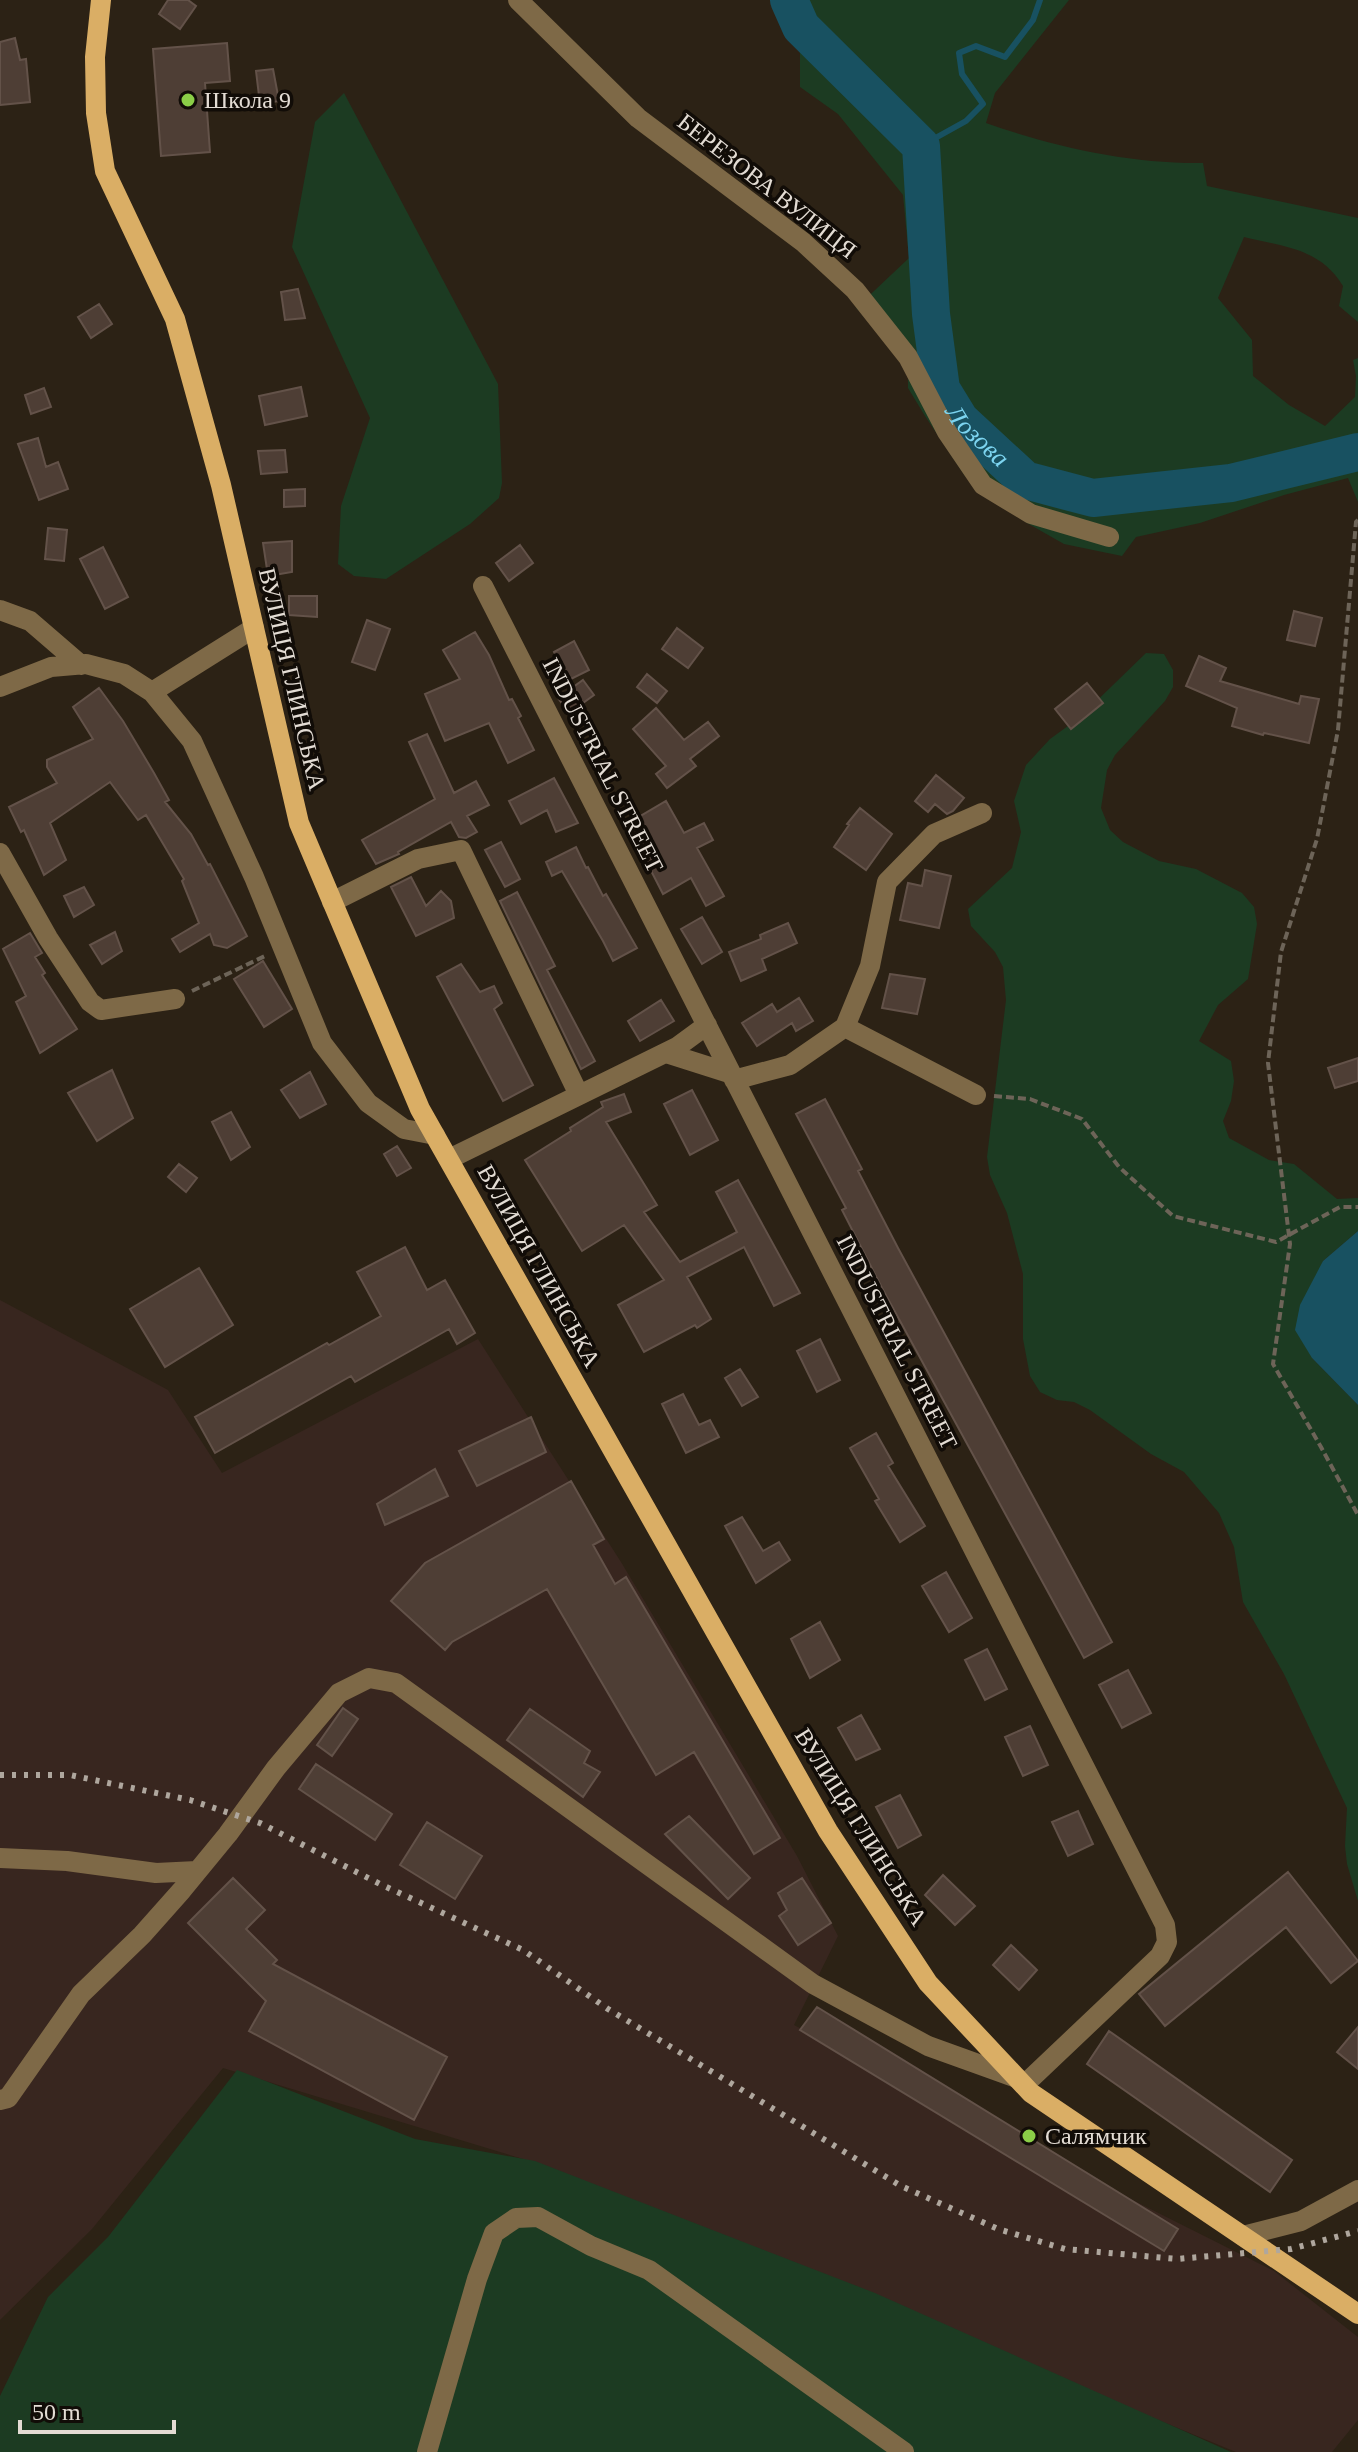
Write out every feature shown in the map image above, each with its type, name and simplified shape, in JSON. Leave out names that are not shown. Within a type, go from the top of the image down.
[{"type":"main road","name":"ВУЛИЦЯ ГЛИНСЬКА","points":[[101,0],[95,57],[96,113],[105,171],[175,319],[221,485],[299,823],[420,1109],[828,1831],[928,1983],[1031,2093],[1358,2314]]},
{"type":"street","name":"БЕРЕЗОВА ВУЛИЦЯ","points":[[518,0],[638,118],[803,242],[855,290],[908,357],[947,432],[983,485],[1031,514],[1109,537]]},
{"type":"street","name":"INDUSTRIAL STREET","points":[[483,586],[1165,1925],[1167,1942],[1160,1956],[1020,2081]]},
{"type":"street","points":[[0,610],[30,621],[81,665]]},
{"type":"street","points":[[152,692],[254,628]]},
{"type":"street","points":[[0,687],[51,667],[81,665],[124,674],[152,692],[192,741],[254,877],[322,1043],[368,1103],[404,1129],[435,1135]]},
{"type":"street","points":[[666,1053],[733,1077],[790,1065],[845,1027],[870,966],[887,882],[934,834],[982,813]]},
{"type":"street","points":[[332,902],[418,859],[461,850],[579,1095]]},
{"type":"street","points":[[0,853],[48,938],[90,1002],[101,1010],[175,999]]},
{"type":"street","points":[[449,1159],[666,1053],[707,1025]]},
{"type":"street","points":[[845,1027],[976,1095]]},
{"type":"street","points":[[3,2103],[81,1994],[142,1935],[197,1871],[276,1768],[339,1693],[369,1678],[396,1683],[813,1984],[928,2046],[1020,2081]]},
{"type":"street","points":[[0,1858],[67,1861],[156,1873],[197,1871]]},
{"type":"street","points":[[1243,2236],[1301,2221],[1358,2190]]},
{"type":"street","points":[[427,2452],[477,2279],[494,2233],[516,2218],[538,2217],[591,2246],[649,2270],[904,2452]]},
{"type":"path","points":[[1358,520],[1338,730],[1317,839],[1281,952],[1268,1063],[1290,1244],[1273,1364],[1358,1515]]},
{"type":"path","points":[[175,999],[283,947]]},
{"type":"path","points":[[976,1095],[1030,1099],[1082,1119],[1119,1167],[1173,1216],[1276,1242],[1340,1207],[1358,1207]]},
{"type":"shaded area","points":[[0,1300],[168,1390],[222,1473],[478,1339],[621,1562],[797,1856],[838,1936],[794,2025],[977,2122],[1274,2271],[1358,2337],[1358,2420],[1332,2452],[1236,2452],[523,2159],[223,2068],[92,2229],[0,2320]]},
{"type":"green space","points":[[778,0],[1069,0],[995,93],[986,123],[1038,140],[1093,152],[1148,161],[1203,163],[1207,186],[1358,218],[1358,322],[1339,306],[1343,286],[1323,264],[1300,251],[1244,237],[1218,298],[1252,340],[1253,376],[1289,405],[1325,426],[1355,397],[1353,360],[1358,358],[1358,502],[1348,478],[1200,523],[1136,537],[1122,556],[1064,544],[982,492],[965,476],[925,416],[908,388],[908,373],[883,333],[856,308],[909,258],[903,195],[838,114],[800,87],[800,46]]},
{"type":"green space","points":[[344,93],[498,384],[502,483],[499,498],[470,524],[386,579],[354,576],[338,564],[341,506],[370,418],[292,247],[315,122]]},
{"type":"green space","points":[[1146,653],[1164,654],[1173,670],[1173,687],[1165,701],[1115,755],[1107,770],[1101,808],[1110,830],[1123,842],[1159,861],[1196,869],[1242,893],[1254,907],[1257,924],[1248,979],[1218,1005],[1199,1041],[1231,1061],[1234,1081],[1231,1101],[1223,1121],[1229,1138],[1269,1160],[1294,1164],[1337,1199],[1358,1198],[1358,1231],[1323,1261],[1312,1358],[1358,1405],[1358,1901],[1347,1864],[1347,1808],[1284,1674],[1243,1602],[1234,1547],[1219,1513],[1184,1472],[1151,1454],[1090,1410],[1040,1392],[1030,1376],[1023,1339],[1023,1274],[1007,1213],[990,1175],[987,1157],[1006,1000],[1003,967],[995,952],[971,926],[968,909],[1012,868],[1021,832],[1014,801],[1026,765],[1050,739],[1079,718]]},
{"type":"green space","points":[[237,2070],[415,2139],[535,2161],[875,2293],[1231,2452],[0,2452],[0,2396],[48,2297],[108,2237]]},
{"type":"water","points":[[1358,1231],[1358,1405],[1312,1358],[1295,1330],[1300,1305],[1323,1261]]},
{"type":"building","points":[[168,0],[188,0],[196,6],[180,29],[159,14]]},
{"type":"building","points":[[15,38],[20,60],[26,59],[30,102],[0,105],[0,42]]},
{"type":"building","points":[[227,43],[230,81],[205,83],[210,152],[161,156],[153,49]]},
{"type":"building","points":[[273,69],[279,101],[260,104],[256,71]]},
{"type":"building","points":[[298,289],[305,318],[285,320],[281,292]]},
{"type":"building","points":[[99,304],[112,324],[91,338],[78,317]]},
{"type":"building","points":[[301,387],[307,416],[265,425],[259,396]]},
{"type":"building","points":[[44,388],[51,407],[31,414],[25,395]]},
{"type":"building","points":[[38,438],[46,467],[58,462],[68,489],[39,500],[18,444]]},
{"type":"building","points":[[285,450],[287,472],[261,474],[258,451]]},
{"type":"building","points":[[305,489],[305,506],[284,507],[284,490]]},
{"type":"building","points":[[48,528],[67,530],[64,561],[45,559]]},
{"type":"building","points":[[292,541],[292,572],[268,576],[263,543]]},
{"type":"building","points":[[520,545],[533,563],[509,581],[496,563]]},
{"type":"building","points":[[103,547],[128,597],[105,609],[80,559]]},
{"type":"building","points":[[289,596],[317,596],[317,617],[289,615]]},
{"type":"building","points":[[1294,611],[1322,618],[1315,646],[1287,640]]},
{"type":"building","points":[[367,620],[390,629],[375,670],[352,662]]},
{"type":"building","points":[[677,628],[703,648],[688,668],[662,649]]},
{"type":"building","points":[[475,632],[509,700],[512,699],[521,716],[518,718],[534,750],[508,763],[489,723],[445,741],[425,694],[460,679],[443,650]]},
{"type":"building","points":[[574,641],[589,670],[569,680],[554,652]]},
{"type":"building","points":[[1199,656],[1226,668],[1220,681],[1299,704],[1301,696],[1319,699],[1309,743],[1232,726],[1237,708],[1186,686]]},
{"type":"building","points":[[647,674],[667,691],[657,703],[637,687]]},
{"type":"building","points":[[583,680],[594,695],[569,713],[558,698]]},
{"type":"building","points":[[1087,683],[1103,703],[1071,729],[1055,709]]},
{"type":"building","points":[[99,688],[154,773],[169,800],[165,802],[210,864],[247,936],[227,948],[214,945],[210,934],[180,952],[172,939],[199,923],[182,881],[184,879],[146,815],[138,820],[110,782],[50,823],[66,860],[44,875],[24,830],[21,832],[9,807],[57,783],[47,767],[47,760],[93,739],[73,707]]},
{"type":"building","points":[[656,708],[684,740],[708,722],[719,736],[690,759],[696,766],[667,788],[656,774],[666,766],[633,729]]},
{"type":"building","points":[[427,734],[454,793],[476,781],[489,805],[467,816],[477,832],[466,838],[459,837],[451,822],[399,854],[376,864],[362,840],[435,799],[409,742]]},
{"type":"building","points":[[936,775],[964,798],[947,814],[935,804],[928,812],[915,801]]},
{"type":"building","points":[[554,778],[578,823],[556,832],[547,810],[521,824],[509,801]]},
{"type":"building","points":[[666,801],[684,833],[704,823],[713,840],[697,848],[724,896],[706,906],[691,878],[663,894],[627,824]]},
{"type":"building","points":[[860,808],[892,834],[866,870],[834,847]]},
{"type":"building","points":[[501,842],[520,879],[505,887],[485,850]]},
{"type":"building","points":[[576,847],[637,948],[613,961],[562,871],[552,876],[546,862]]},
{"type":"building","points":[[925,870],[951,876],[939,928],[900,920],[908,883],[922,886]]},
{"type":"building","points":[[411,877],[426,906],[441,891],[451,901],[454,918],[416,936],[391,887]]},
{"type":"building","points":[[84,887],[94,905],[74,917],[64,896]]},
{"type":"building","points":[[517,892],[555,966],[547,970],[595,1061],[581,1069],[500,901]]},
{"type":"building","points":[[702,917],[722,952],[702,964],[681,929]]},
{"type":"building","points":[[788,923],[797,943],[762,959],[766,970],[741,981],[729,952],[761,939],[760,935]]},
{"type":"building","points":[[115,932],[122,951],[102,964],[90,945]]},
{"type":"building","points":[[30,933],[42,953],[35,957],[45,973],[42,975],[77,1029],[40,1053],[16,1002],[26,996],[3,949]]},
{"type":"building","points":[[263,961],[292,1009],[264,1027],[234,979]]},
{"type":"building","points":[[461,964],[480,992],[494,986],[502,1003],[494,1009],[533,1085],[503,1101],[437,977]]},
{"type":"building","points":[[890,974],[925,979],[917,1014],[882,1008]]},
{"type":"building","points":[[799,998],[813,1021],[796,1031],[792,1023],[757,1046],[742,1023],[772,1004],[777,1012]]},
{"type":"building","points":[[661,1000],[674,1021],[640,1041],[628,1021]]},
{"type":"building","points":[[1358,1058],[1358,1081],[1335,1088],[1328,1068]]},
{"type":"building","points":[[112,1070],[133,1118],[97,1141],[68,1093]]},
{"type":"building","points":[[310,1072],[326,1104],[300,1118],[281,1090]]},
{"type":"building","points":[[692,1090],[718,1140],[690,1155],[664,1104]]},
{"type":"building","points":[[624,1094],[631,1112],[606,1122],[657,1205],[644,1212],[680,1262],[737,1232],[716,1192],[738,1180],[800,1293],[774,1306],[744,1247],[687,1277],[711,1319],[644,1352],[618,1305],[664,1280],[624,1225],[582,1251],[525,1160],[603,1107],[601,1102]]},
{"type":"building","points":[[825,1099],[862,1169],[858,1171],[898,1248],[1112,1642],[1084,1658],[882,1288],[842,1210],[846,1208],[796,1114]]},
{"type":"building","points":[[231,1112],[250,1147],[231,1160],[212,1122]]},
{"type":"building","points":[[397,1146],[411,1168],[397,1176],[384,1154]]},
{"type":"building","points":[[179,1164],[197,1178],[186,1192],[168,1177]]},
{"type":"building","points":[[405,1247],[427,1290],[445,1280],[475,1333],[457,1344],[449,1329],[355,1382],[351,1376],[215,1453],[195,1417],[381,1316],[357,1272]]},
{"type":"building","points":[[199,1268],[233,1325],[165,1367],[130,1309]]},
{"type":"building","points":[[820,1339],[840,1380],[817,1392],[797,1351]]},
{"type":"building","points":[[740,1369],[758,1397],[742,1406],[725,1378]]},
{"type":"building","points":[[683,1394],[699,1425],[710,1420],[719,1437],[686,1453],[662,1404]]},
{"type":"building","points":[[531,1417],[546,1452],[477,1486],[459,1451]]},
{"type":"building","points":[[876,1433],[893,1463],[888,1466],[925,1526],[900,1542],[875,1501],[879,1499],[850,1448]]},
{"type":"building","points":[[435,1469],[448,1496],[385,1525],[377,1504]]},
{"type":"building","points":[[571,1481],[604,1539],[593,1545],[615,1584],[626,1577],[780,1838],[754,1854],[694,1752],[656,1775],[547,1589],[452,1642],[445,1650],[391,1601],[425,1563]]},
{"type":"building","points":[[742,1517],[763,1551],[779,1542],[790,1560],[756,1583],[725,1526]]},
{"type":"building","points":[[946,1572],[972,1618],[949,1632],[922,1586]]},
{"type":"building","points":[[820,1622],[840,1660],[810,1678],[791,1639]]},
{"type":"building","points":[[987,1649],[1007,1689],[985,1700],[965,1660]]},
{"type":"building","points":[[1128,1670],[1151,1713],[1122,1728],[1099,1685]]},
{"type":"building","points":[[343,1708],[358,1719],[332,1756],[317,1745]]},
{"type":"building","points":[[530,1709],[590,1751],[584,1763],[600,1772],[583,1797],[507,1740]]},
{"type":"building","points":[[861,1715],[880,1749],[856,1760],[838,1728]]},
{"type":"building","points":[[1030,1726],[1048,1765],[1023,1776],[1005,1737]]},
{"type":"building","points":[[316,1764],[392,1814],[375,1840],[299,1789]]},
{"type":"building","points":[[900,1795],[921,1835],[898,1848],[876,1807]]},
{"type":"building","points":[[1078,1811],[1093,1844],[1068,1856],[1052,1822]]},
{"type":"building","points":[[689,1816],[750,1878],[728,1899],[665,1834]]},
{"type":"building","points":[[427,1822],[482,1856],[455,1899],[400,1865]]},
{"type":"building","points":[[1288,1872],[1358,1961],[1331,1983],[1286,1927],[1165,2026],[1139,1994]]},
{"type":"building","points":[[943,1875],[975,1906],[955,1925],[925,1895]]},
{"type":"building","points":[[233,1878],[265,1910],[246,1929],[277,1960],[273,1964],[447,2057],[414,2120],[249,2031],[266,2001],[188,1923]]},
{"type":"building","points":[[802,1878],[831,1923],[798,1945],[779,1916],[787,1910],[778,1893]]},
{"type":"building","points":[[1011,1945],[1037,1970],[1019,1990],[993,1965]]},
{"type":"building","points":[[817,2007],[1178,2229],[1164,2251],[800,2030]]},
{"type":"building","points":[[1358,2027],[1358,2069],[1337,2052]]},
{"type":"building","points":[[1109,2031],[1292,2160],[1270,2192],[1087,2064]]},
{"type":"waterway","name":"Лозова","points":[[789,0],[801,27],[921,146],[931,314],[941,389],[960,420],[1025,480],[1093,498],[1231,483],[1358,452]]},
{"type":"waterway","points":[[921,146],[966,121],[983,104],[962,74],[959,53],[976,46],[1005,57],[1033,20],[1040,0]]},
{"type":"railway","points":[[0,1775],[70,1775],[190,1800],[260,1823],[380,1884],[523,1950],[608,2009],[901,2186],[998,2229],[1065,2249],[1177,2259],[1291,2249],[1358,2231]]},
{"type":"place","name":"Школа 9","points":[[188,100]]},
{"type":"place","name":"Салямчик","points":[[1029,2136]]}]
